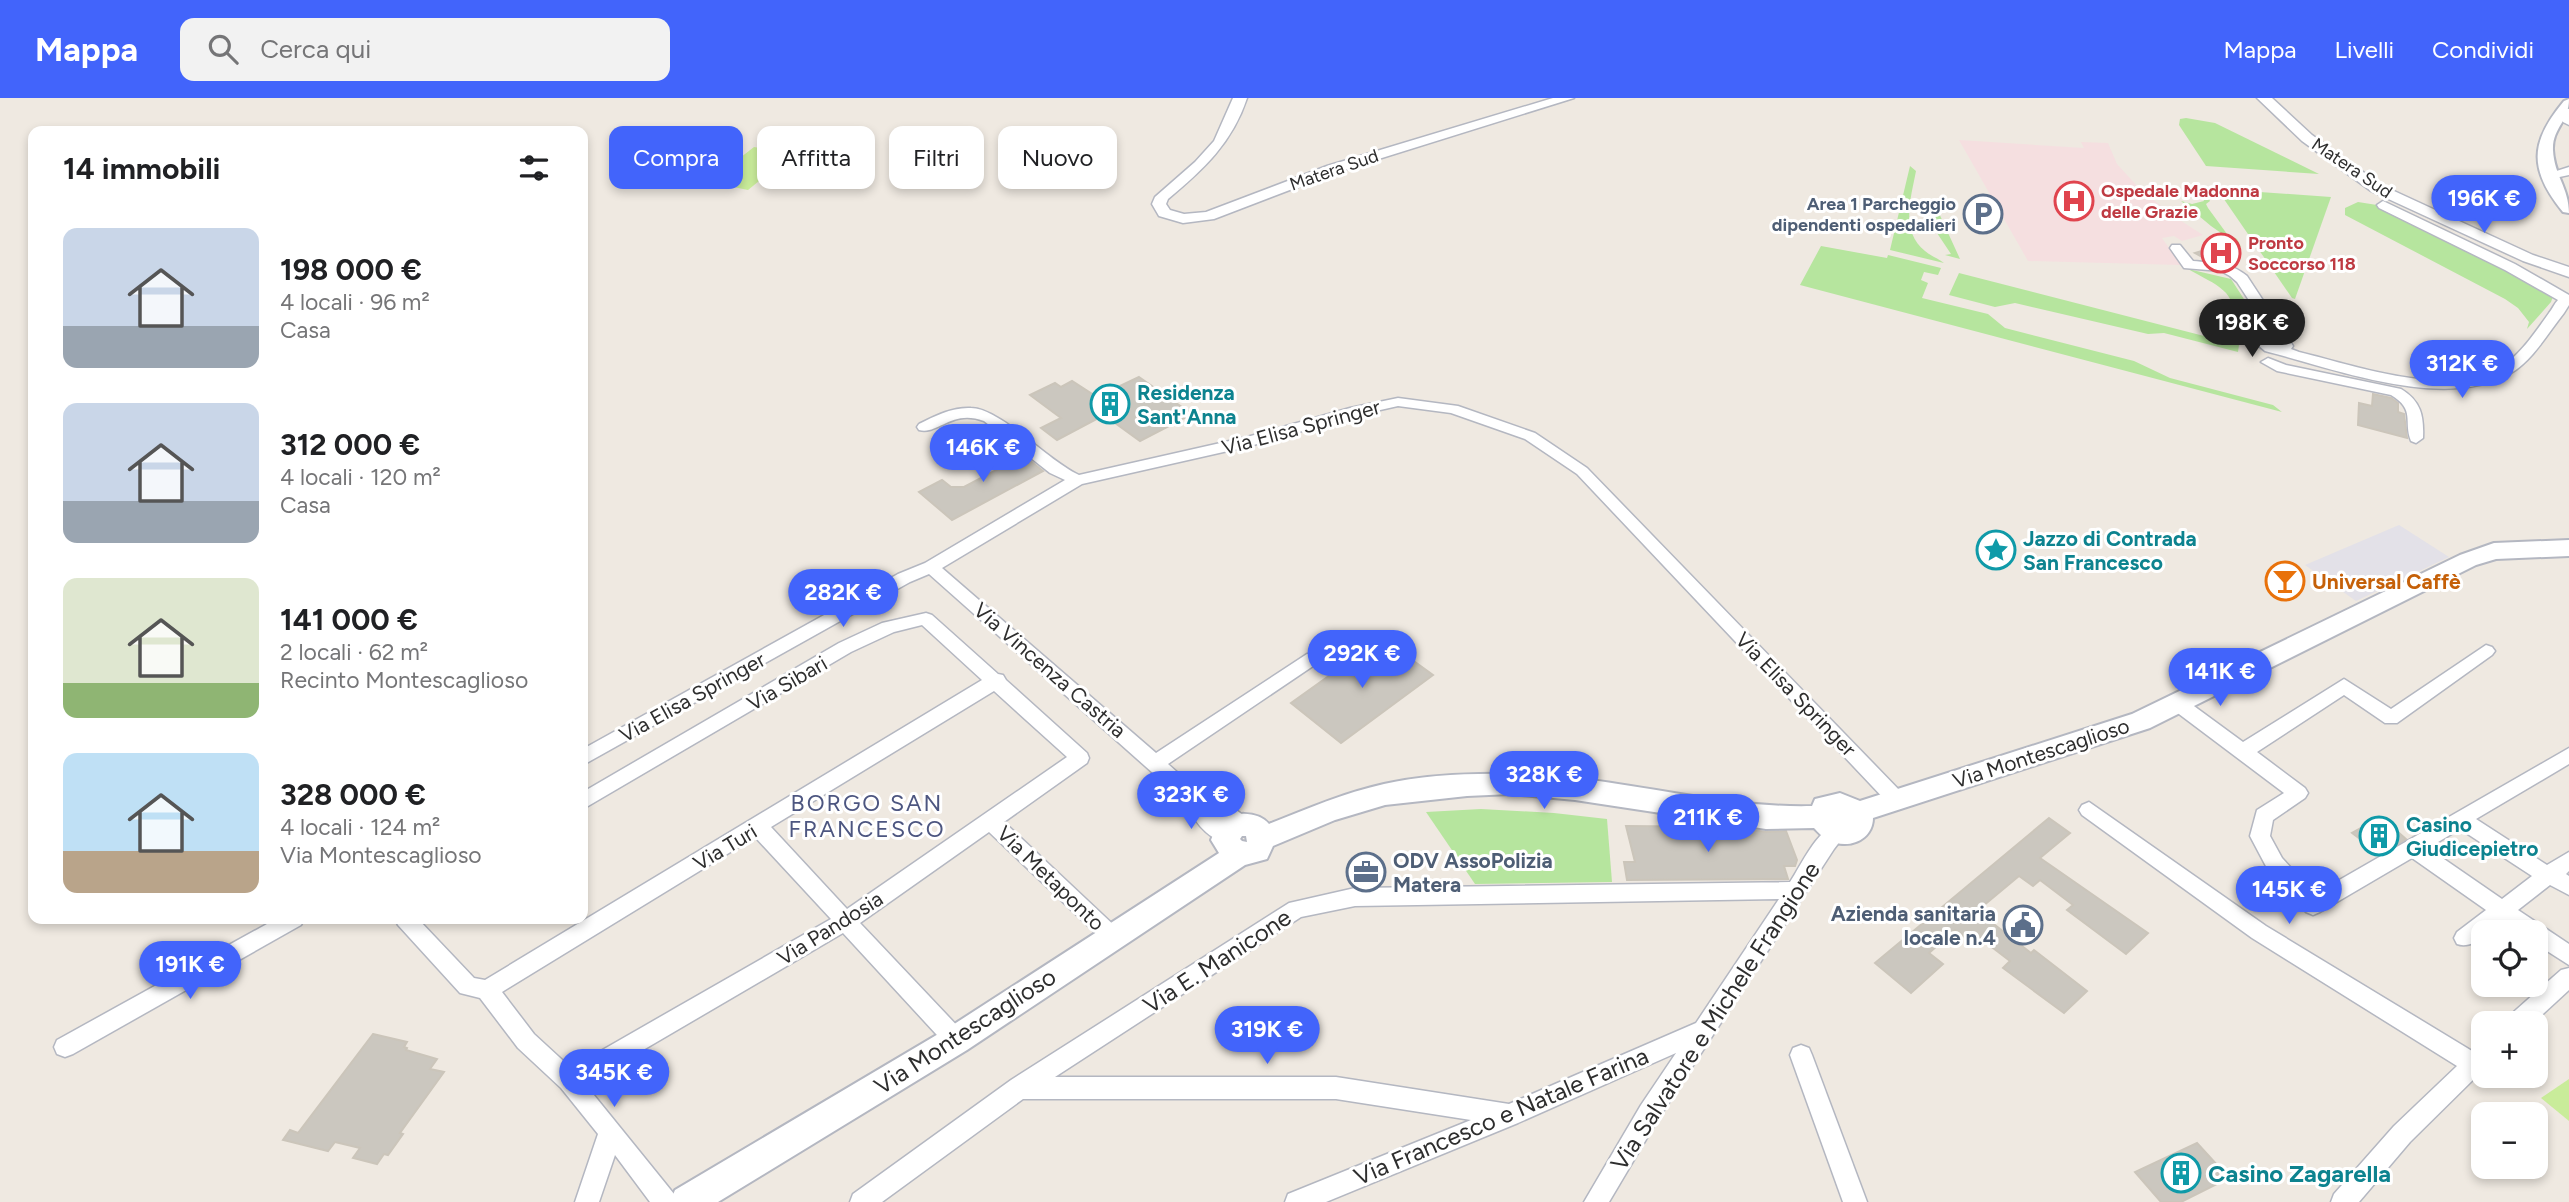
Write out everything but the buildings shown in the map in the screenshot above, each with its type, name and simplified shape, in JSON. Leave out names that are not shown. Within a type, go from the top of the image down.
[{"type":"main road","points":[[2567,112],[2550,126],[2543,144],[2544,163],[2569,208]]},
{"type":"main road","name":"Via Montescaglioso","points":[[687,1202],[956,1040],[1112,936],[1242,838],[1385,794],[1467,785],[1511,784],[1576,789],[1766,818],[1838,821],[1896,799],[2141,721],[2468,560],[2504,550],[2569,548]]},
{"type":"street","name":"Matera Sud","points":[[1240,98],[1220,145],[1201,166],[1158,204],[1164,214],[1183,219],[1209,216],[1332,169],[1567,98]]},
{"type":"street","name":"Matera Sud","points":[[2264,98],[2307,138],[2376,188],[2528,258],[2568,272]]},
{"type":"street","points":[[2550,175],[2569,171]]},
{"type":"street","points":[[2275,347],[2404,379],[2452,383],[2478,381],[2507,370],[2567,304],[2510,267],[2383,205]]},
{"type":"street","points":[[2176,248],[2189,265],[2224,267],[2235,273],[2264,312],[2282,368],[2396,392],[2409,399],[2415,408],[2416,438]]},
{"type":"street","name":"Via Elisa Springer","points":[[588,755],[904,578],[931,567],[1077,480],[1224,448],[1355,411],[1398,402],[1453,409],[1530,436],[1582,471],[1896,799]]},
{"type":"street","points":[[924,427],[946,416],[972,412],[989,418],[1055,470],[1077,480]]},
{"type":"street","name":"Via Vincenza Castria","points":[[931,567],[1199,803],[1200,813],[1242,838]]},
{"type":"street","name":"Via Sibari","points":[[588,798],[827,659],[888,628],[913,619],[926,619],[997,680],[1080,758]]},
{"type":"street","points":[[2243,752],[2344,686],[2391,718],[2486,651]]},
{"type":"street","points":[[1155,763],[1313,658]]},
{"type":"street","name":"Via Turi","points":[[487,990],[997,680]]},
{"type":"street","points":[[2176,703],[2298,793],[2264,816],[2260,836],[2275,864],[2312,906],[2372,868],[2462,820],[2569,755]]},
{"type":"street","name":"Via Pandosia","points":[[569,1081],[846,921],[1080,758]]},
{"type":"street","points":[[2089,810],[2259,932],[2471,1056]]},
{"type":"street","points":[[2462,820],[2569,887]]},
{"type":"street","name":"Via Metaponto","points":[[990,821],[1112,936]]},
{"type":"street","name":"Via Salvatore e Michele Frangione","points":[[1596,1202],[1649,1113],[1797,890],[1838,821]]},
{"type":"street","points":[[758,827],[956,1040]]},
{"type":"street","points":[[2413,848],[2517,920]]},
{"type":"street","points":[[2464,939],[2569,860]]},
{"type":"street","name":"Via E. Manicone","points":[[862,1202],[1019,1088],[1296,909],[1355,897],[1797,890]]},
{"type":"street","points":[[65,1047],[285,924]]},
{"type":"street","points":[[410,924],[468,986],[487,990],[526,1041],[569,1081],[665,1202]]},
{"type":"street","points":[[2548,941],[2569,956]]},
{"type":"street","points":[[2530,1011],[2569,977]]},
{"type":"street","name":"Via Francesco e Natale Farina","points":[[1297,1202],[1510,1115],[1704,1030]]},
{"type":"street","points":[[1801,1055],[1855,1202]]},
{"type":"street","points":[[2343,1202],[2402,1134],[2471,1067]]},
{"type":"street","points":[[1019,1088],[1336,1088],[1510,1115]]},
{"type":"street","points":[[587,1202],[611,1132]]},
{"type":"shaded area","name":"Ospedale Madonna delle Grazie","points":[[1959,140],[2084,148],[2081,142],[2108,143],[2117,164],[2138,187],[2172,215],[2203,235],[2182,241],[2174,236],[2162,238],[2181,265],[2028,261]]},
{"type":"shaded area","points":[[2399,525],[2449,557],[2356,601],[2305,565]]},
{"type":"green space","points":[[2180,119],[2215,123],[2319,174],[2206,166],[2179,125]]},
{"type":"green space","points":[[757,148],[757,183],[748,190],[743,189],[743,156]]},
{"type":"green space","points":[[1910,166],[1916,171],[1909,214],[1912,234],[1925,251],[1944,263],[1890,250]]},
{"type":"green space","points":[[2217,189],[2331,197],[2295,299],[2292,298]]},
{"type":"green space","points":[[2206,194],[2210,201],[2206,204],[2208,208],[2227,234],[2237,239],[2241,247],[2181,201],[2192,204],[2204,201],[2202,196]]},
{"type":"green space","points":[[2358,202],[2377,205],[2546,290],[2553,296],[2551,302],[2527,329],[2529,322],[2518,308],[2505,299],[2345,215],[2345,208]]},
{"type":"green space","points":[[1934,210],[1938,211],[1960,259],[1945,255],[1951,254],[1935,230]]},
{"type":"green space","points":[[1821,246],[1887,258],[1888,255],[1941,268],[1938,275],[1924,272],[1921,280],[1928,283],[1922,298],[1988,314],[2005,328],[2134,361],[2170,378],[2273,405],[2282,412],[1800,285]]},
{"type":"green space","points":[[2188,269],[2231,279],[2260,324],[2254,331],[2235,333],[2220,329],[2235,327],[2235,314],[2229,296]]},
{"type":"green space","points":[[1959,273],[2239,345],[2238,352],[2164,333],[2148,334],[2015,303],[1995,307],[1949,295]]},
{"type":"green space","points":[[1481,809],[1607,819],[1612,882],[1475,884],[1426,812]]},
{"type":"green space","points":[[2569,1079],[2569,1121],[2548,1102],[2541,1098]]},
{"type":"place","name":"Ospedale Madonna delle Grazie","points":[[2074,201]]},
{"type":"place","name":"Area 1 Parcheggio dipendenti ospedalieri","points":[[1983,214]]},
{"type":"place","name":"Pronto Soccorso 118","points":[[2221,253]]},
{"type":"place","name":"Residenza Sant'Anna","points":[[1110,404]]},
{"type":"place","name":"Jazzo di Contrada San Francesco","points":[[1996,550]]},
{"type":"place","name":"Universal Caffè","points":[[2285,581]]},
{"type":"place","name":"Casino Giudicepietro","points":[[2379,836]]},
{"type":"place","name":"ODV AssoPolizia Matera","points":[[1366,872]]},
{"type":"place","name":"Azienda sanitaria locale n.4","points":[[2023,925]]},
{"type":"place","name":"Casino Zagarella","points":[[2181,1173]]},
{"type":"district","name":"BORGO SAN FRANCESCO","points":[[867,816]]}]
